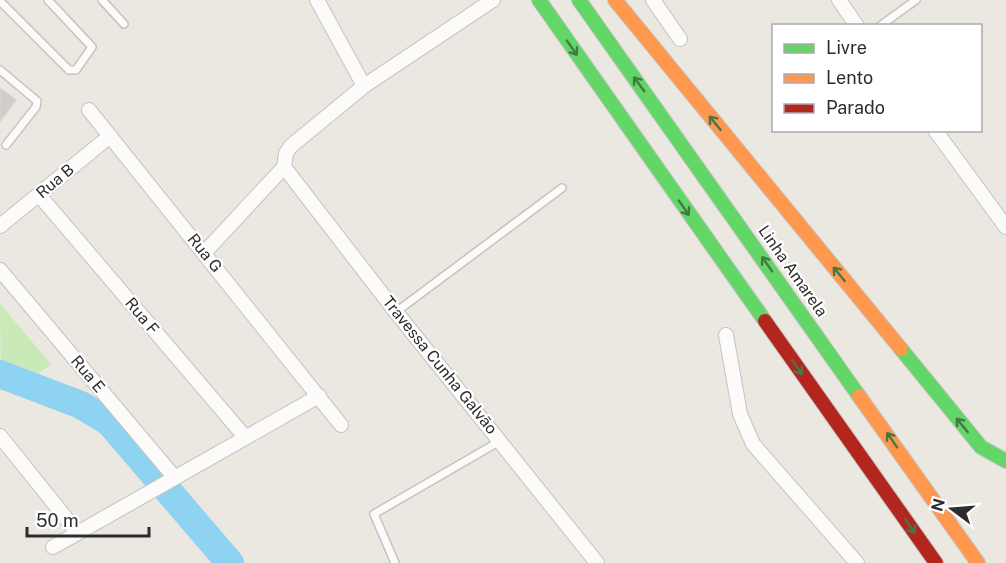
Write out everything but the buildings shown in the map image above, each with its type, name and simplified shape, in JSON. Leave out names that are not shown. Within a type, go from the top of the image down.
[{"type":"highway","points":[[539,0],[934,560]]},
{"type":"highway","name":"Linha Amarela","points":[[579,0],[978,563]]},
{"type":"highway","points":[[615,0],[981,447],[1006,461]]},
{"type":"street","points":[[317,0],[364,86]]},
{"type":"street","points":[[205,252],[284,167],[286,153],[291,146],[364,86],[492,0]]},
{"type":"street","points":[[653,0],[680,39]]},
{"type":"street","points":[[839,0],[856,24]]},
{"type":"street","name":"Rua G","points":[[89,110],[205,252],[341,425]]},
{"type":"street","points":[[936,132],[1006,227]]},
{"type":"street","name":"Rua B","points":[[0,226],[110,135]]},
{"type":"street","name":"Travessa Cunha Galvão","points":[[284,167],[396,312],[501,440],[597,563]]},
{"type":"street","name":"Rua F","points":[[39,195],[245,437]]},
{"type":"street","name":"Rua E","points":[[0,270],[175,478]]},
{"type":"street","points":[[726,335],[740,414],[753,444],[857,563]]},
{"type":"street","points":[[53,547],[319,396]]},
{"type":"street","points":[[0,436],[77,532]]},
{"type":"lane","points":[[0,2],[69,70],[76,70],[92,47],[48,0]]},
{"type":"lane","points":[[102,0],[124,24]]},
{"type":"lane","points":[[883,24],[916,0]]},
{"type":"lane","points":[[0,69],[37,101],[36,107],[6,145]]},
{"type":"lane","points":[[396,312],[562,188]]},
{"type":"lane","points":[[395,563],[374,514],[501,440]]},
{"type":"green space","points":[[0,304],[51,364],[17,389],[1,391]]},
{"type":"waterway","points":[[0,374],[81,405],[109,422],[230,563]]},
{"type":"traffic: fast","points":[[539,0],[765,321]]},
{"type":"traffic: fast","points":[[579,0],[859,396]]},
{"type":"traffic: fast","points":[[901,349],[981,447],[1006,461]]},
{"type":"traffic: slow","points":[[615,0],[901,349]]},
{"type":"traffic: slow","points":[[859,396],[978,563]]},
{"type":"traffic: jam","points":[[765,321],[936,563]]}]
